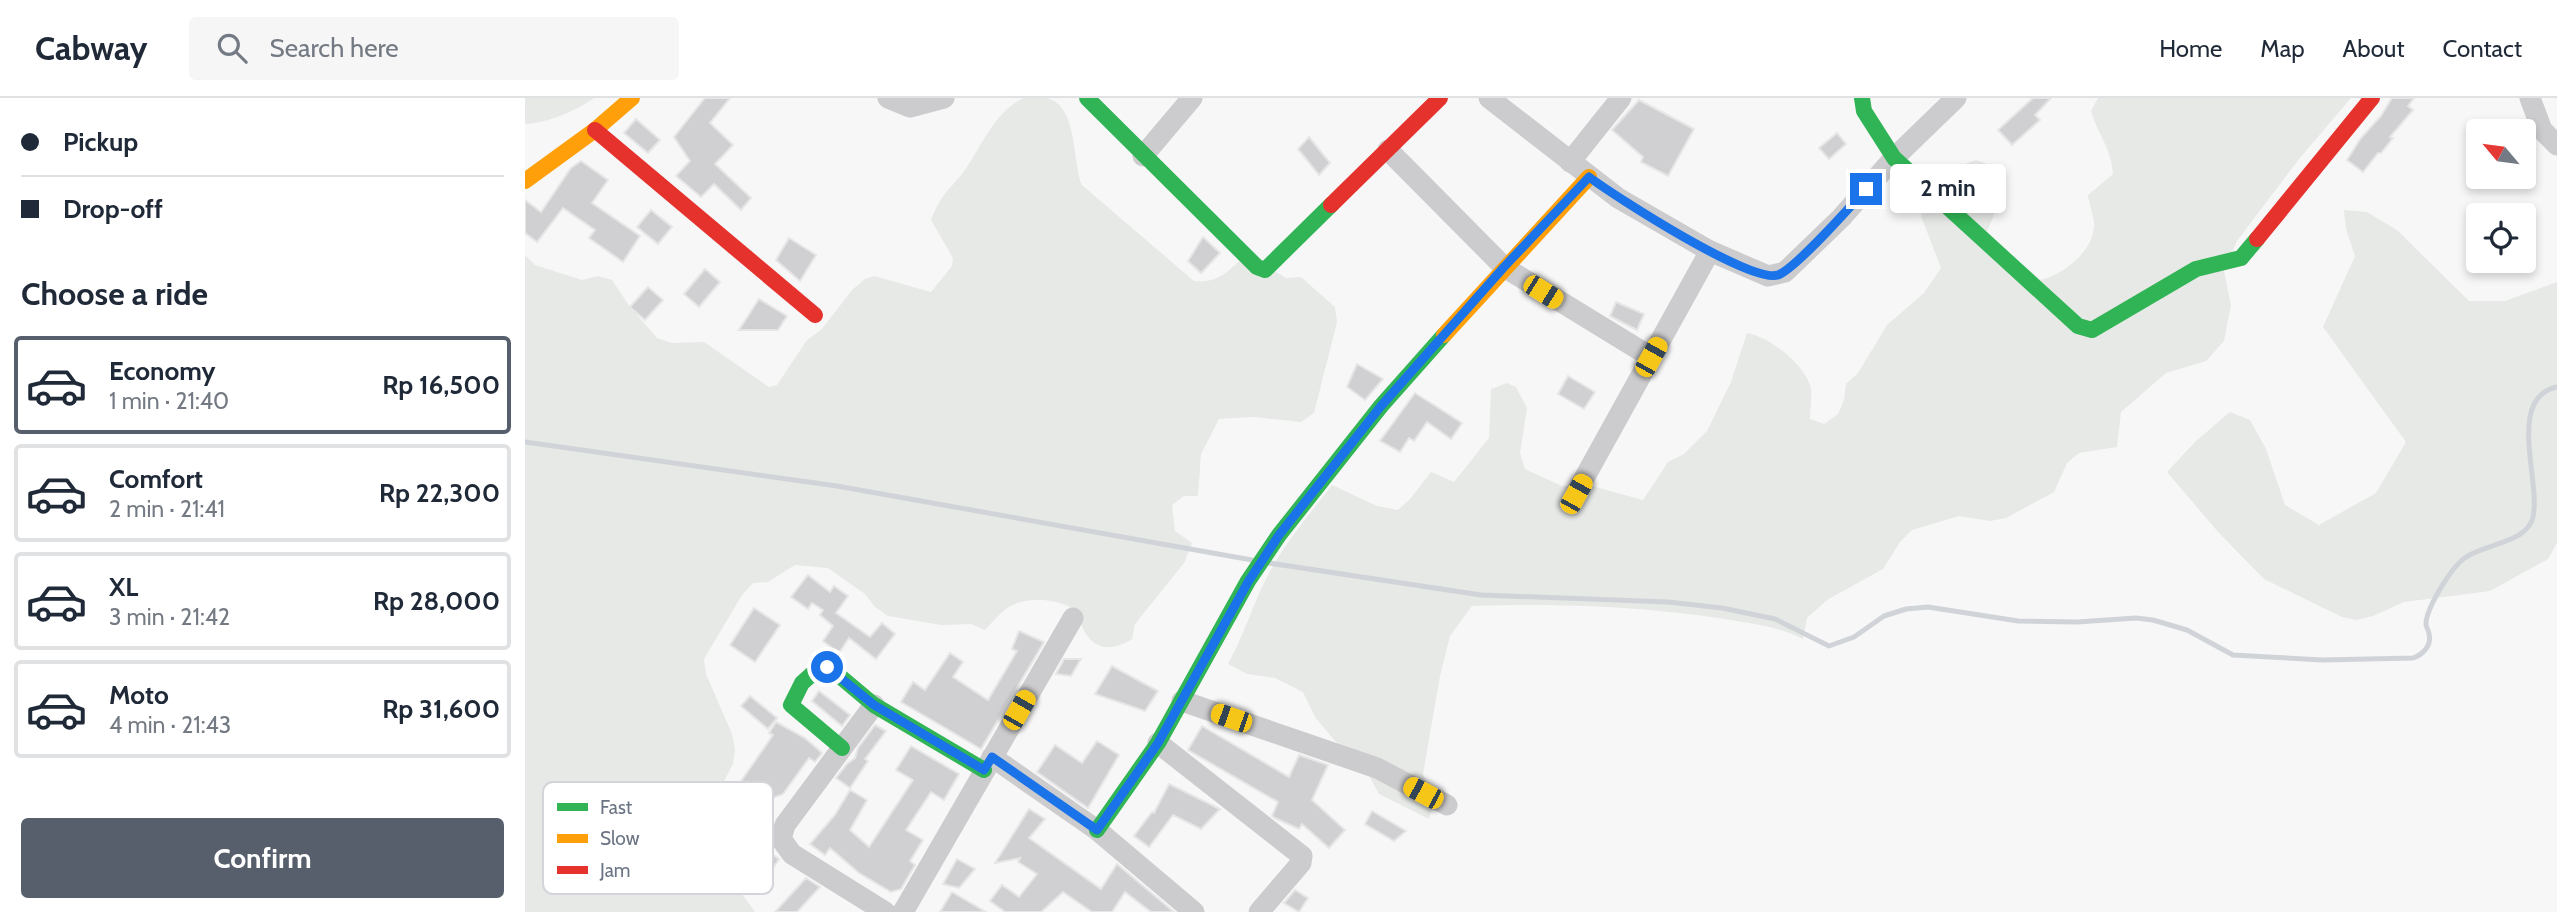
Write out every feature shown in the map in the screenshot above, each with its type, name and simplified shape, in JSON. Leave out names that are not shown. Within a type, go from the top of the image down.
[{"type":"street","points":[[525,181],[595,130],[632,98]]},
{"type":"street","points":[[888,98],[910,107],[944,98]]},
{"type":"street","points":[[1087,98],[1257,267],[1265,270],[1440,98]]},
{"type":"street","points":[[1143,156],[1192,98]]},
{"type":"street","points":[[1489,98],[1618,198],[1710,251],[1761,275],[1773,276],[1785,272],[1840,218],[1894,158],[1956,98]]},
{"type":"street","points":[[1570,162],[1621,98]]},
{"type":"street","points":[[1862,98],[1864,111],[1894,158],[2067,318],[2078,326],[2092,330],[2196,269],[2241,258],[2372,98]]},
{"type":"street","points":[[2530,98],[2542,130],[2557,145]]},
{"type":"street","points":[[595,130],[815,315]]},
{"type":"street","points":[[1388,150],[1504,267],[1651,357]]},
{"type":"street","points":[[1097,830],[1158,743],[1248,582],[1279,535],[1381,406],[1504,267],[1589,177]]},
{"type":"street","points":[[1576,494],[1710,251]]},
{"type":"street","points":[[902,912],[1073,618]]},
{"type":"street","points":[[842,748],[793,709],[790,703],[814,670],[825,666],[874,705],[988,763],[1097,830],[1193,912]]},
{"type":"street","points":[[1182,701],[1377,768],[1447,805]]},
{"type":"street","points":[[874,705],[785,825],[781,839],[792,854],[885,912]]},
{"type":"street","points":[[1158,743],[1301,856],[1301,863],[1259,912]]},
{"type":"shaded area","points":[[525,98],[594,98],[561,116],[525,124]]},
{"type":"shaded area","points":[[1023,98],[1046,98],[1056,102],[1069,122],[1082,185],[1194,281],[1217,278],[1247,254],[1286,278],[1301,277],[1335,307],[1337,322],[1314,413],[1301,422],[1254,417],[1219,419],[1201,454],[1198,496],[1184,496],[1172,505],[1175,531],[1192,543],[1184,563],[1135,624],[1132,639],[1121,645],[1103,647],[1096,644],[1084,631],[1077,611],[1051,601],[1032,600],[1014,605],[1003,611],[985,630],[971,624],[941,625],[888,616],[875,607],[865,594],[828,568],[795,565],[768,582],[753,583],[742,595],[704,659],[706,674],[732,734],[735,749],[733,764],[724,782],[543,782],[543,894],[742,894],[755,912],[525,912],[525,255],[535,265],[582,280],[598,276],[612,280],[630,307],[657,338],[672,343],[704,342],[769,387],[777,385],[807,340],[821,330],[852,290],[865,279],[874,276],[931,292],[952,266],[953,258],[931,220],[942,197],[965,170],[997,120]]},
{"type":"shaded area","points":[[2098,98],[2351,98],[2299,159],[2237,241],[2224,271],[2231,305],[2224,341],[2206,361],[2166,373],[2121,412],[2117,447],[2079,453],[2067,463],[2054,492],[2006,518],[1990,521],[1959,516],[1912,530],[1900,542],[1883,569],[1827,600],[1807,618],[1803,639],[1765,626],[1662,611],[1567,605],[1472,606],[1450,636],[1440,676],[1423,774],[1434,801],[1429,819],[1379,794],[1361,761],[1335,741],[1315,717],[1303,692],[1275,678],[1247,674],[1228,664],[1273,566],[1332,485],[1377,506],[1398,510],[1431,472],[1454,482],[1489,438],[1491,389],[1507,383],[1516,387],[1527,408],[1520,453],[1525,469],[1562,486],[1588,485],[1643,500],[1668,462],[1684,454],[1707,431],[1731,382],[1747,333],[1774,345],[1800,368],[1811,389],[1810,419],[1824,424],[1838,414],[1844,400],[1846,384],[1858,373],[1887,325],[1924,293],[1941,268],[1921,216],[1933,181],[1945,171],[1976,160],[1993,166],[2002,195],[1986,234],[2041,280],[2058,273],[2075,261],[2088,245],[2094,223],[2088,195],[2113,174],[2110,156],[2091,111]]},
{"type":"shaded area","points":[[2344,210],[2367,212],[2397,230],[2469,301],[2505,301],[2557,282],[2557,543],[2548,559],[2490,591],[2404,602],[2357,620],[2342,617],[2264,579],[2219,533],[2167,472],[2196,441],[2230,412],[2250,420],[2266,449],[2285,505],[2319,525],[2376,493],[2406,442],[2323,327],[2355,256],[2346,229]]},
{"type":"building","points":[[705,98],[730,98],[710,123],[733,145],[715,164],[751,198],[741,210],[714,184],[701,197],[676,176],[690,161],[674,137]]},
{"type":"building","points":[[2033,98],[2051,98],[2035,115],[2040,120],[2012,145],[1998,130]]},
{"type":"building","points":[[2392,98],[2414,98],[2408,106],[2413,110],[2363,172],[2347,160]]},
{"type":"building","points":[[1639,100],[1694,129],[1668,176],[1641,162],[1643,157],[1612,130]]},
{"type":"building","points":[[636,119],[660,140],[648,153],[624,133]]},
{"type":"building","points":[[1837,133],[1846,144],[1829,159],[1819,148]]},
{"type":"building","points":[[1309,137],[1330,163],[1319,175],[1298,149]]},
{"type":"building","points":[[581,161],[608,180],[592,203],[640,236],[623,262],[589,238],[595,230],[563,208],[537,242],[525,233],[525,200],[541,212],[571,168]]},
{"type":"building","points":[[651,210],[672,227],[658,244],[637,227]]},
{"type":"building","points":[[1203,237],[1220,253],[1201,273],[1188,261]]},
{"type":"building","points":[[789,238],[816,255],[800,281],[776,260]]},
{"type":"building","points":[[705,269],[720,282],[699,307],[684,294]]},
{"type":"building","points":[[648,287],[663,300],[645,320],[630,307]]},
{"type":"building","points":[[759,299],[787,316],[778,330],[739,330]]},
{"type":"building","points":[[1616,302],[1644,314],[1637,330],[1610,316]]},
{"type":"building","points":[[1357,364],[1383,379],[1365,400],[1347,387]]},
{"type":"building","points":[[1568,376],[1595,392],[1584,409],[1558,394]]},
{"type":"building","points":[[1415,393],[1462,423],[1451,439],[1427,422],[1414,441],[1409,438],[1400,452],[1380,441]]},
{"type":"building","points":[[808,575],[830,592],[834,586],[848,596],[836,613],[870,637],[882,623],[895,634],[876,659],[849,638],[839,653],[823,641],[833,626],[820,615],[823,610],[812,603],[808,609],[791,597]]},
{"type":"building","points":[[754,608],[780,625],[755,662],[730,645]]},
{"type":"building","points":[[1019,631],[1044,642],[981,749],[901,702],[913,682],[925,690],[950,653],[963,662],[953,677],[988,700],[1017,651],[1012,649]]},
{"type":"building","points":[[1064,659],[1081,659],[1071,676],[1056,674]]},
{"type":"building","points":[[1112,666],[1158,691],[1145,711],[1095,694]]},
{"type":"building","points":[[819,691],[850,715],[842,726],[812,701]]},
{"type":"building","points":[[750,696],[777,718],[768,729],[741,706]]},
{"type":"building","points":[[776,722],[805,738],[822,753],[815,762],[809,758],[783,794],[773,798],[773,782],[740,782],[773,735],[769,733]]},
{"type":"building","points":[[875,725],[886,731],[865,759],[868,761],[850,788],[836,778],[855,758],[858,748]]},
{"type":"building","points":[[1202,726],[1289,777],[1299,755],[1328,765],[1312,800],[1345,830],[1329,848],[1302,824],[1299,829],[1272,816],[1278,802],[1188,750]]},
{"type":"building","points":[[1097,741],[1119,755],[1088,808],[1037,772],[1055,745],[1082,763]]},
{"type":"building","points":[[911,746],[959,774],[944,800],[931,792],[906,830],[923,840],[910,861],[915,865],[901,889],[891,892],[859,873],[830,848],[825,855],[810,844],[835,815],[850,790],[867,800],[850,830],[869,847],[913,780],[896,770]]},
{"type":"building","points":[[1169,784],[1220,809],[1201,829],[1173,815],[1149,847],[1134,836],[1152,812],[1154,813]]},
{"type":"building","points":[[1029,809],[1045,819],[1029,838],[1101,889],[1117,864],[1174,912],[1151,912],[1125,892],[1112,912],[1092,912],[1063,892],[1041,912],[1005,912],[990,901],[1002,885],[1019,897],[1037,874],[1018,862],[1020,858],[995,863]]},
{"type":"building","points":[[1372,811],[1406,831],[1394,841],[1365,824]]},
{"type":"building","points":[[773,855],[779,859],[773,868]]},
{"type":"building","points":[[957,859],[975,869],[959,888],[943,884]]},
{"type":"building","points":[[806,878],[820,887],[797,912],[775,912]]},
{"type":"building","points":[[1295,890],[1308,898],[1299,912],[1284,903]]},
{"type":"building","points":[[952,892],[986,912],[940,912]]},
{"type":"waterway","points":[[1269,563],[1481,595],[1668,602],[1722,608],[1775,619],[1829,646],[1854,637],[1884,616],[1906,609],[1928,607],[2018,621],[2077,622],[2136,618],[2153,620],[2187,630],[2233,655],[2323,660],[2413,658],[2428,646],[2430,638],[2427,618],[2438,592],[2454,568],[2467,556],[2512,539],[2529,526],[2533,517],[2534,501],[2529,423],[2533,407],[2542,394],[2557,387]]},
{"type":"waterway","points":[[525,442],[837,486],[1252,560]]},
{"type":"traffic: fast","points":[[1087,98],[1257,267],[1265,270],[1331,205]]},
{"type":"traffic: fast","points":[[1862,98],[1864,111],[1894,158],[2078,326],[2092,330],[2196,269],[2241,258],[2257,239]]},
{"type":"traffic: fast","points":[[1097,830],[1158,743],[1248,581],[1279,535],[1381,406],[1444,335]]},
{"type":"traffic: fast","points":[[842,748],[791,705],[802,683],[821,666],[830,668],[874,705],[984,770]]},
{"type":"traffic: slow","points":[[525,181],[595,130],[632,98]]},
{"type":"traffic: slow","points":[[1444,335],[1589,177]]},
{"type":"traffic: jam","points":[[1331,205],[1440,98]]},
{"type":"traffic: jam","points":[[2257,239],[2372,98]]},
{"type":"traffic: jam","points":[[595,130],[815,315]]},
{"type":"route","points":[[827,667],[874,705],[984,770],[992,757],[1097,830],[1158,743],[1248,582],[1279,535],[1381,406],[1468,311],[1504,267],[1589,177],[1618,198],[1710,251],[1768,276],[1785,272],[1866,189]]}]
